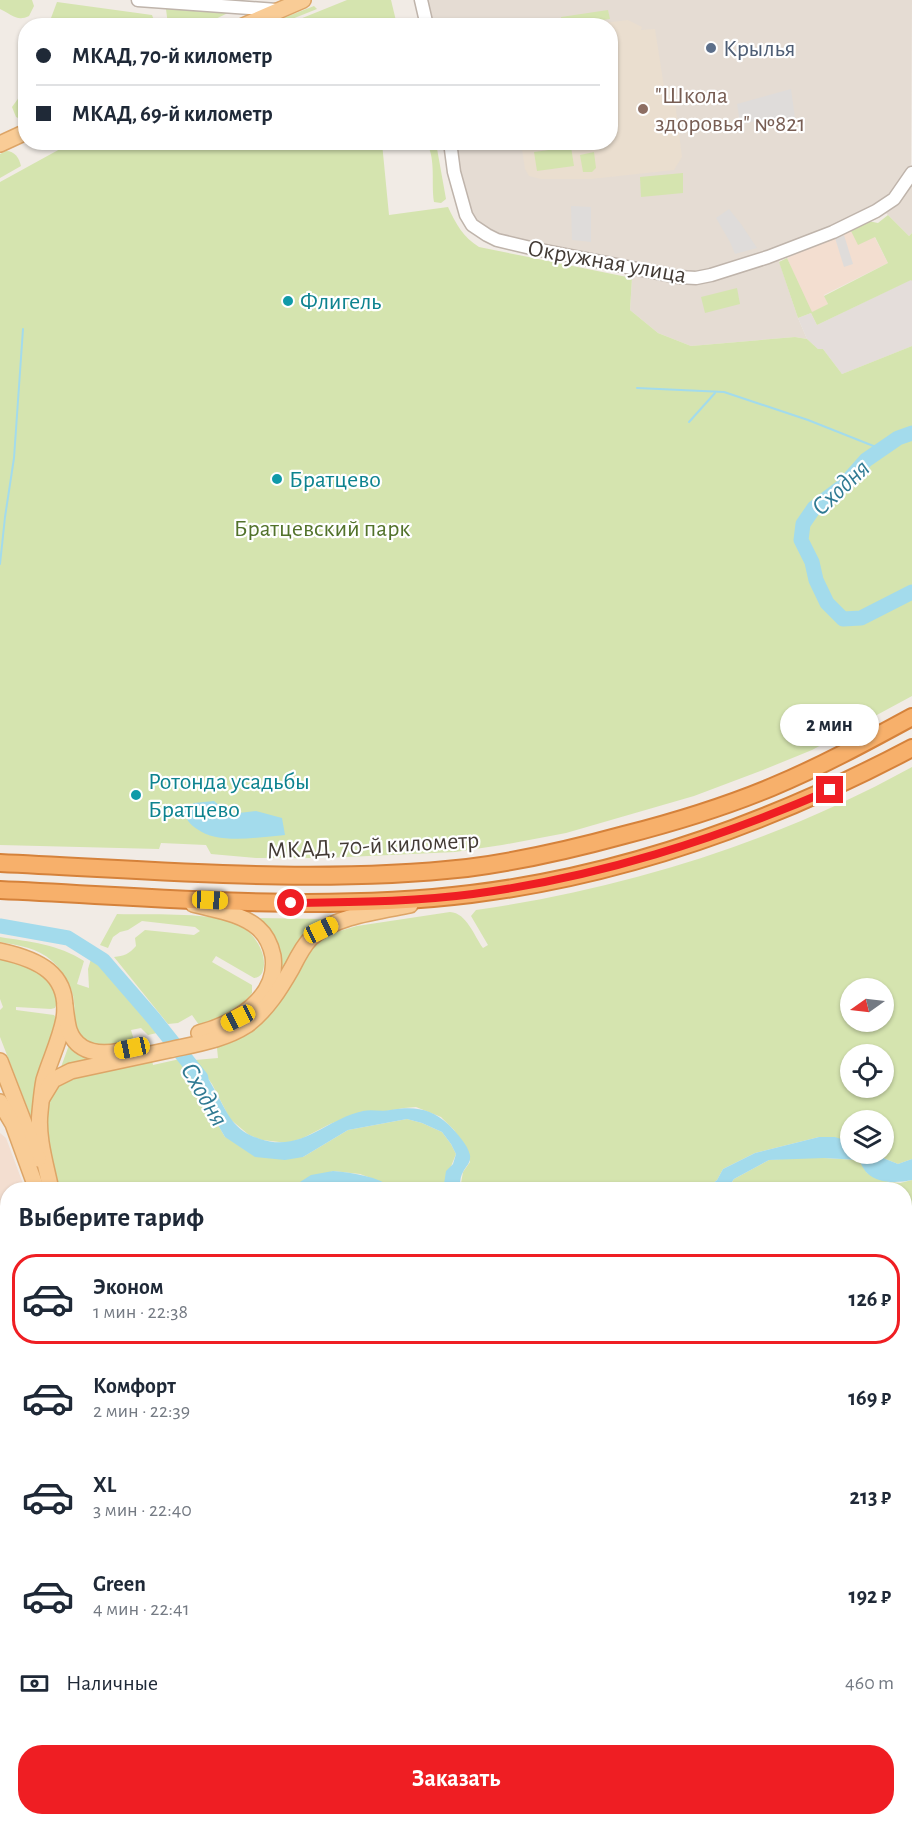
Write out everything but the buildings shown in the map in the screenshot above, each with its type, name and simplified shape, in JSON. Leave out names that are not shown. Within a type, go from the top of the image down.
[{"type":"highway","name":"МКАД, 70-й километр","points":[[0,863],[292,876],[409,873],[532,858],[689,817],[773,786],[829,761],[912,717]]},
{"type":"highway","points":[[0,890],[291,903],[454,896],[591,872],[697,843],[785,810],[912,748]]},
{"type":"main road","points":[[260,18],[303,0]]},
{"type":"main road","points":[[0,144],[18,136]]},
{"type":"main road","points":[[42,1098],[47,1088],[59,1075],[155,1048],[227,1035],[247,1025],[265,1009],[279,991],[310,938],[321,930],[356,917],[454,896]]},
{"type":"main road","points":[[170,898],[234,914],[248,921],[260,929],[268,940],[272,952],[274,964],[272,977],[266,990],[255,1004],[238,1018],[194,1040]]},
{"type":"main road","points":[[0,951],[33,959],[55,978],[61,988],[69,1029],[72,1036],[85,1050],[103,1054],[155,1048]]},
{"type":"main road","points":[[49,1182],[40,1130],[40,1113],[44,1082],[60,1032],[65,1006]]},
{"type":"main road","points":[[0,1061],[47,1182]]},
{"type":"main road","points":[[0,1091],[34,1182]]},
{"type":"main road","points":[[0,1102],[13,1124]]},
{"type":"street","points":[[138,0],[277,10]]},
{"type":"street","points":[[421,0],[425,18]]},
{"type":"street","name":"Окружная улица","points":[[451,150],[454,172],[466,215],[472,225],[487,235],[497,240],[535,249],[678,277],[696,278],[768,257],[833,232],[876,211],[894,198],[912,173]]},
{"type":"shaded area","points":[[427,0],[912,0],[911,164],[901,182],[879,204],[854,217],[775,249],[807,339],[795,337],[691,346],[658,333],[630,310],[632,278],[636,262],[561,250],[493,233],[482,227],[471,216],[466,206],[455,150],[618,150],[618,18],[430,18]]},
{"type":"shaded area","name":"\"Школа здоровья\" №821","points":[[628,20],[642,27],[641,30],[655,29],[664,87],[673,87],[682,157],[674,170],[591,179],[541,179],[529,176],[525,169],[522,150],[618,150],[618,21]]},
{"type":"shaded area","points":[[791,89],[795,118],[740,123],[737,104]]},
{"type":"shaded area","points":[[912,183],[912,233],[909,236],[885,212]]},
{"type":"shaded area","points":[[571,206],[591,207],[591,242],[572,240]]},
{"type":"shaded area","points":[[729,209],[757,248],[735,254],[716,218]]},
{"type":"shaded area","points":[[850,229],[874,236],[888,263],[824,295],[828,304],[811,313],[787,258]]},
{"type":"shaded area","points":[[844,235],[853,264],[844,267],[835,238]]},
{"type":"shaded area","points":[[912,279],[912,346],[842,374],[823,349],[818,349],[807,339],[798,318],[811,313],[817,325]]},
{"type":"shaded area","points":[[0,1133],[6,1138],[22,1182],[0,1182]]},
{"type":"green space","points":[[0,0],[32,0],[34,6],[29,16],[17,18],[0,9]]},
{"type":"green space","points":[[347,0],[391,0],[395,18],[302,18]]},
{"type":"green space","points":[[57,2],[152,15],[153,18],[51,18]]},
{"type":"green space","points":[[314,6],[317,9],[294,18],[283,18]]},
{"type":"green space","points":[[166,9],[230,12],[218,18],[167,18]]},
{"type":"green space","points":[[608,10],[610,18],[561,18]]},
{"type":"green space","points":[[18,99],[18,118],[16,117],[12,107]]},
{"type":"green space","name":"Братцевский парк","points":[[58,150],[383,150],[389,215],[448,207],[461,230],[479,247],[632,278],[630,310],[658,333],[691,346],[795,337],[807,339],[818,349],[823,349],[842,374],[912,346],[912,696],[812,750],[694,796],[566,833],[502,845],[455,852],[325,858],[256,858],[211,854],[206,845],[161,843],[159,849],[0,845],[0,182]]},
{"type":"green space","points":[[430,150],[437,150],[446,199],[441,203],[434,202]]},
{"type":"green space","points":[[571,150],[574,166],[537,171],[534,152]]},
{"type":"green space","points":[[6,151],[16,156],[21,166],[0,178],[0,154]]},
{"type":"green space","points":[[594,152],[596,168],[592,172],[583,172],[580,155]]},
{"type":"green space","points":[[683,173],[683,193],[641,197],[640,177]]},
{"type":"green space","points":[[888,215],[909,236],[912,233],[912,281],[817,325],[811,313],[798,318],[779,262],[787,258],[812,312],[828,304],[824,296],[888,263],[875,237],[858,245],[850,229],[868,221],[878,223]]},
{"type":"green space","points":[[737,288],[740,304],[705,313],[701,297]]},
{"type":"green space","points":[[912,767],[912,1159],[898,1164],[894,1162],[894,1110],[840,1110],[840,1139],[819,1137],[755,1153],[723,1169],[715,1182],[461,1182],[463,1172],[470,1162],[461,1140],[441,1117],[416,1107],[364,1111],[288,1143],[262,1140],[249,1135],[230,1119],[212,1084],[195,1060],[218,1058],[217,1048],[262,1021],[276,1008],[316,943],[326,935],[357,926],[450,912],[456,913],[466,921],[483,948],[488,945],[471,916],[476,910],[533,901],[645,875],[754,839],[808,818]]},
{"type":"green space","points":[[117,914],[192,915],[233,922],[255,939],[264,959],[263,972],[259,977],[254,978],[216,956],[212,962],[252,985],[252,993],[228,1014],[214,1020],[199,1025],[192,1015],[178,1023],[168,1024],[114,957],[131,951],[136,946],[135,938],[145,930],[194,935],[200,931],[195,927],[142,921],[113,937],[108,948],[100,945]]},
{"type":"green space","points":[[256,918],[326,919],[318,924],[280,975],[279,950],[273,936]]},
{"type":"green space","points":[[0,937],[44,944],[74,955],[84,961],[77,984],[89,988],[88,969],[91,959],[101,967],[157,1033],[148,1035],[141,1028],[131,1030],[134,1040],[106,1046],[89,1044],[79,1036],[76,1030],[72,991],[60,970],[40,953],[0,942]]},
{"type":"green space","points":[[0,958],[38,971],[48,979],[55,990],[57,1002],[55,1008],[16,1007],[16,1010],[54,1015],[57,1019],[33,1122],[0,1037],[0,1010],[3,1007],[0,999]]},
{"type":"green space","points":[[69,1045],[75,1053],[91,1061],[61,1067]]},
{"type":"green space","points":[[180,1059],[197,1082],[205,1103],[225,1137],[303,1157],[348,1130],[407,1119],[442,1132],[456,1154],[445,1182],[382,1182],[360,1174],[333,1171],[304,1182],[57,1182],[46,1146],[46,1109],[50,1094],[62,1079],[152,1060],[153,1065]]},
{"type":"green space","points":[[824,1158],[840,1159],[840,1164],[861,1164],[867,1173],[890,1182],[732,1182],[769,1160]]},
{"type":"water","points":[[214,801],[230,814],[256,811],[282,818],[285,835],[240,839],[216,837],[195,827],[182,811],[194,803]]},
{"type":"water","points":[[195,1060],[231,1119],[242,1130],[260,1139],[288,1142],[366,1110],[414,1109],[436,1115],[449,1125],[469,1151],[470,1160],[460,1182],[444,1182],[446,1171],[453,1164],[456,1154],[451,1144],[442,1132],[407,1119],[348,1130],[303,1157],[285,1160],[255,1157],[225,1137],[205,1103],[197,1082],[185,1065]]},
{"type":"water","points":[[819,1137],[840,1139],[840,1159],[769,1160],[732,1182],[715,1182],[723,1169],[755,1153]]},
{"type":"water","points":[[912,1159],[912,1180],[882,1181],[872,1177],[861,1164],[898,1164]]},
{"type":"water","points":[[333,1171],[357,1174],[382,1182],[300,1182],[311,1175]]},
{"type":"waterway","points":[[0,564],[14,458],[23,329]]},
{"type":"waterway","points":[[637,388],[724,392],[808,420],[881,449]]},
{"type":"waterway","points":[[689,422],[715,393]]},
{"type":"waterway","name":"Сходня","points":[[912,433],[898,438],[866,460],[843,486],[814,508],[803,524],[801,540],[827,603],[843,619],[861,618],[912,592]]},
{"type":"waterway","name":"Сходня","points":[[0,926],[68,938],[103,960],[201,1078]]},
{"type":"place","name":"Крылья","points":[[711,48]]},
{"type":"place","name":"\"Школа здоровья\" №821","points":[[643,109]]},
{"type":"place","name":"Флигель","points":[[288,301]]},
{"type":"place","name":"Братцево","points":[[277,479]]},
{"type":"place","name":"Ротонда усадьбы Братцево","points":[[136,795]]},
{"type":"route","points":[[291,903],[472,894],[591,872],[697,843],[785,810],[830,790]]}]
